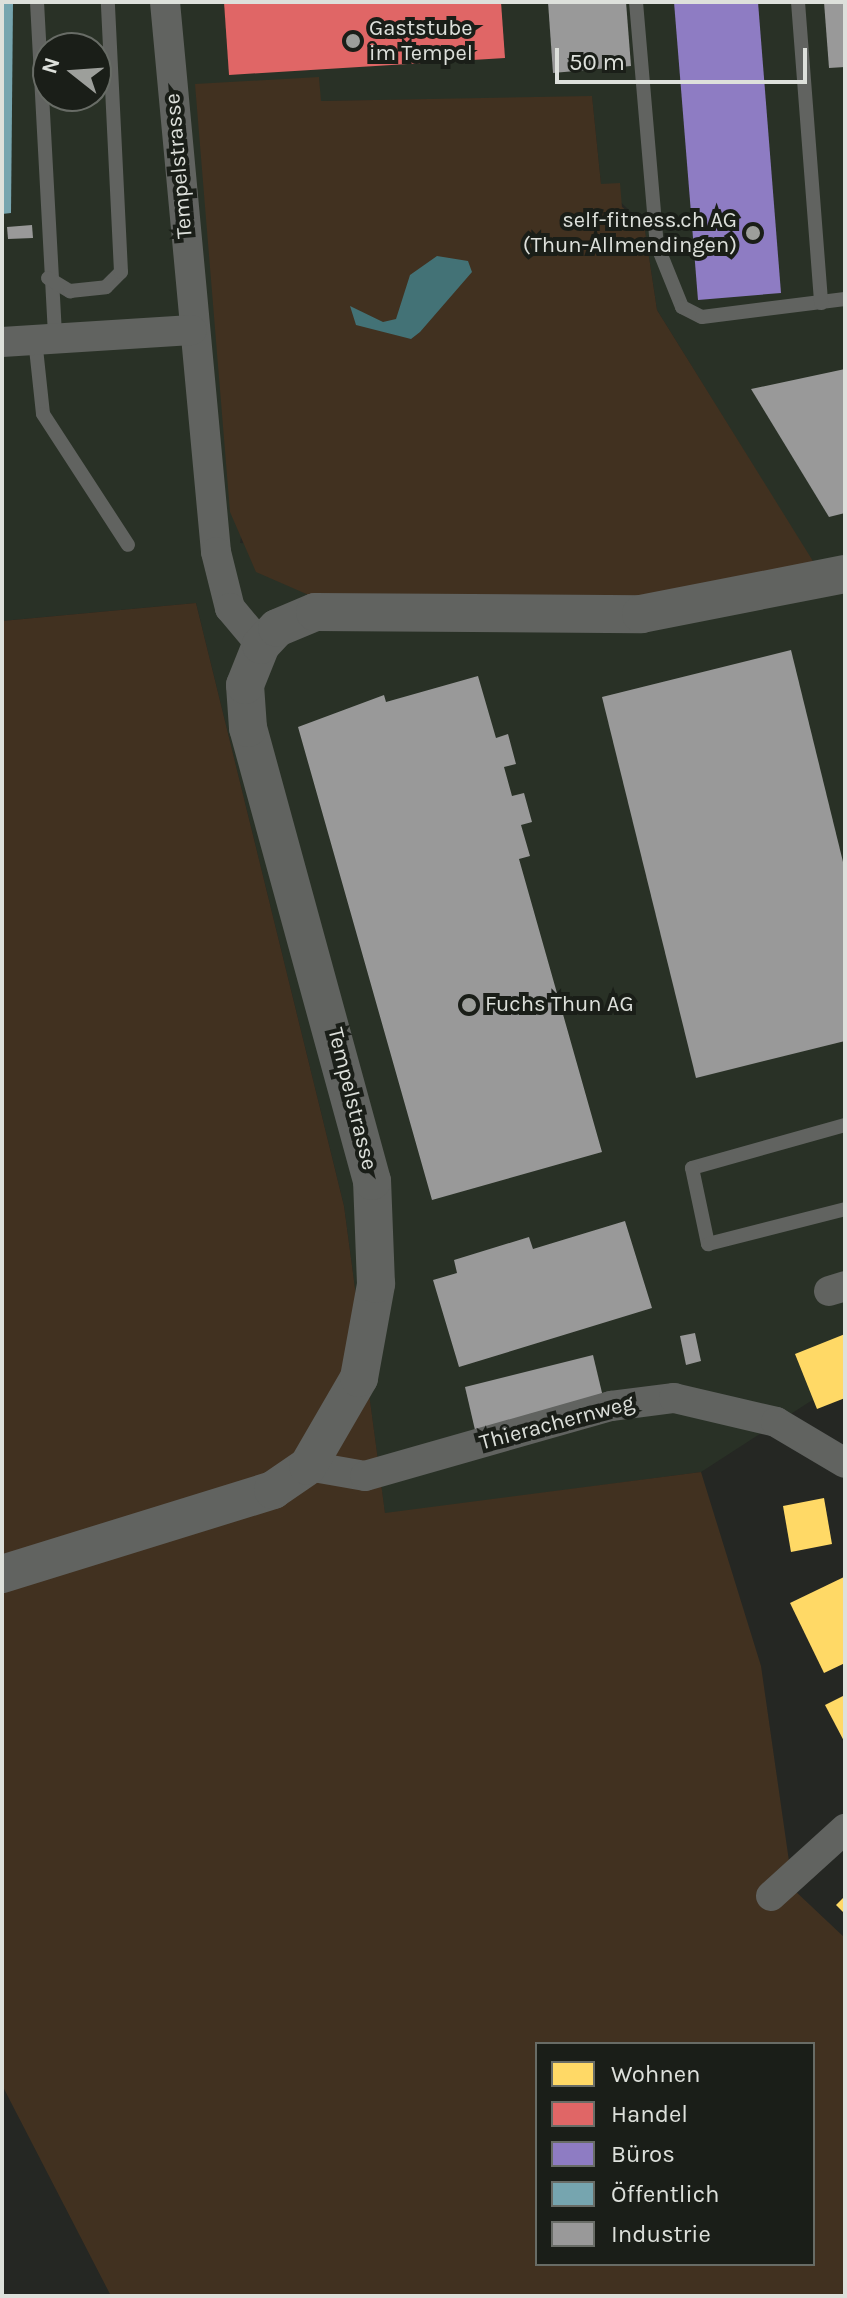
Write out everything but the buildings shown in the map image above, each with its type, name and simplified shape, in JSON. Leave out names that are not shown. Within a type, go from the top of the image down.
[{"type":"street","name":"Tempelstrasse","points":[[165,2],[192,330],[223,587],[261,645],[245,685],[248,728],[363,1131],[378,1236],[359,1378],[308,1466]]},
{"type":"street","points":[[2,342],[192,330]]},
{"type":"street","points":[[261,645],[277,628],[315,612],[641,614],[845,574]]},
{"type":"street","name":"Thierachernweg","points":[[308,1466],[365,1476],[611,1406],[674,1398],[776,1422],[845,1463]]},
{"type":"street","points":[[2,1574],[238,1505],[308,1466]]},
{"type":"street","points":[[771,1896],[845,1829]]},
{"type":"lane","points":[[37,2],[48,278],[43,414],[128,545]]},
{"type":"lane","points":[[48,278],[70,291],[106,287],[121,272],[108,2]]},
{"type":"lane","points":[[636,2],[652,207],[672,293],[702,317],[845,299]]},
{"type":"lane","points":[[798,2],[821,303]]},
{"type":"lane","points":[[845,1125],[692,1168],[708,1244],[845,1209]]},
{"type":"shaded area","points":[[2,2],[845,2],[845,1379],[701,1472],[385,1514],[344,1206],[196,603],[2,621]],"holes":[[[319,78],[320,101],[592,97],[601,184],[644,224],[657,310],[815,566],[240,543]]]},
{"type":"shaded area","points":[[319,77],[321,101],[592,96],[601,184],[620,183],[622,207],[644,224],[657,310],[816,566],[638,598],[311,596],[256,572],[230,512],[195,84]]},
{"type":"shaded area","points":[[196,603],[344,1206],[385,1513],[701,1472],[761,1666],[793,1889],[845,1938],[845,2296],[111,2296],[2,2085],[2,621]]},
{"type":"water","points":[[437,256],[468,261],[472,272],[420,332],[411,339],[356,325],[350,306],[383,322],[396,319],[410,275]]},
{"type":"place","name":"Gaststube im Tempel","points":[[353,41]]},
{"type":"place","name":"self-fitness.ch AG (Thun-Allmendingen)","points":[[753,233]]},
{"type":"place","name":"Fuchs Thun AG","points":[[469,1005]]}]
